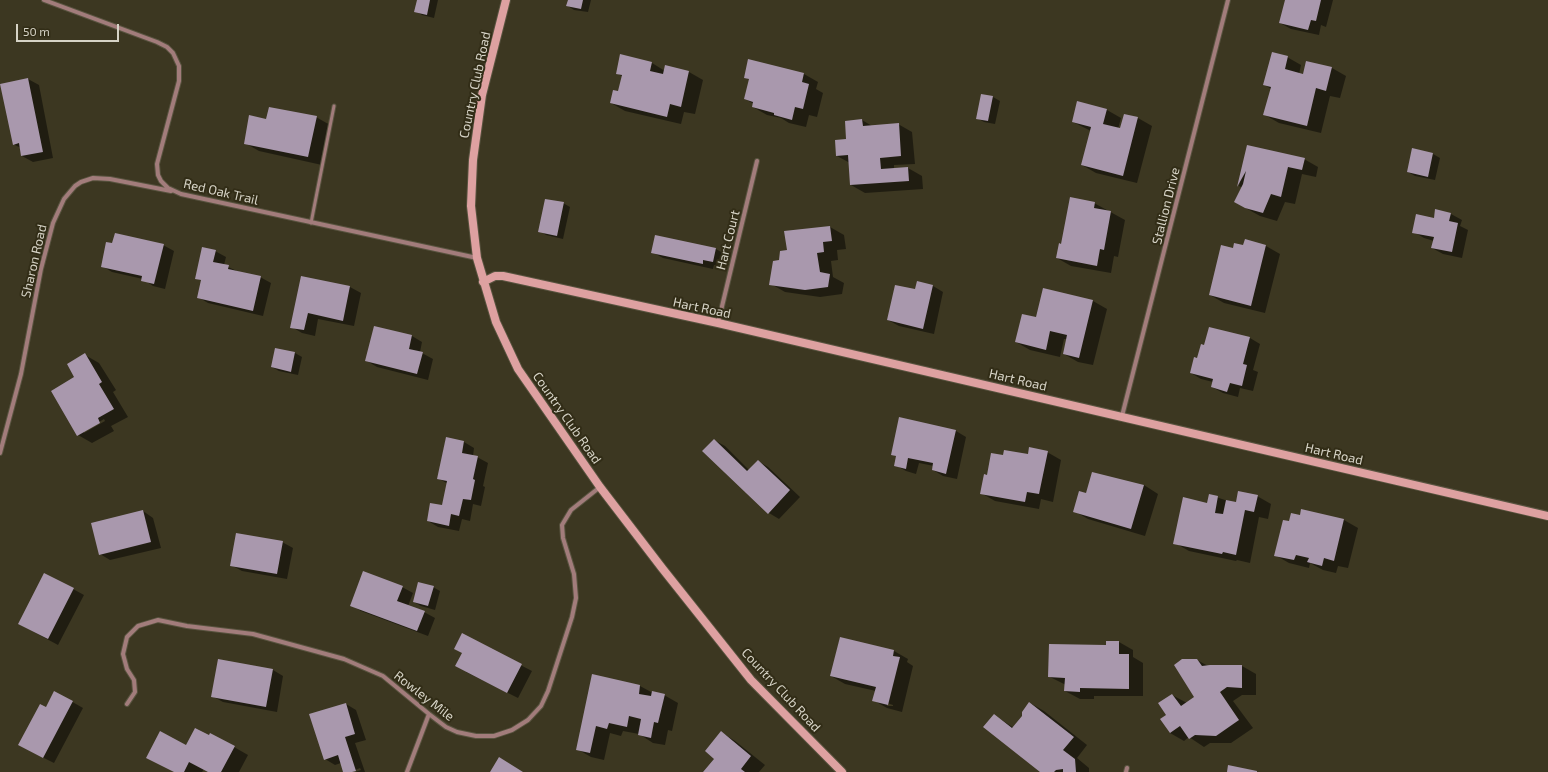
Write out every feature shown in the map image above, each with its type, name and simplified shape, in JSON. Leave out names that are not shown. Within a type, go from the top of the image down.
[{"type":"street","name":"Red Oak Trail","points":[[44,0],[157,42],[167,47],[173,53],[179,66],[179,81],[158,158],[157,170],[158,175],[164,185],[168,188],[181,194],[477,258]]},
{"type":"street","name":"Country Club Road","points":[[506,0],[482,95],[473,160],[471,206],[477,258],[496,322],[518,369],[600,487],[662,568],[751,680],[842,772]]},
{"type":"street","name":"Stallion Drive","points":[[1122,416],[1228,0]]},
{"type":"street","name":"Hart Court","points":[[718,323],[757,161]]},
{"type":"street","name":"Sharon Road","points":[[0,453],[21,374],[42,264],[52,223],[64,199],[69,192],[81,182],[93,178],[147,186],[181,194]]},
{"type":"street","name":"Hart Road","points":[[483,282],[496,276],[503,276],[718,323],[1548,516]]},
{"type":"street","name":"Rowley Mile","points":[[127,704],[136,692],[134,680],[127,669],[123,654],[127,637],[138,626],[158,620],[187,626],[253,634],[344,659],[383,676],[446,727],[457,732],[476,736],[494,736],[512,730],[528,720],[541,706],[548,691],[572,616],[576,598],[574,574],[563,538],[562,525],[571,510],[600,487]]},
{"type":"street","points":[[407,772],[429,714]]},
{"type":"lane","points":[[311,223],[334,106]]},
{"type":"building","points":[[417,0],[430,0],[427,15],[414,12]]},
{"type":"building","points":[[568,0],[583,0],[581,9],[566,6]]},
{"type":"building","points":[[1285,0],[1321,0],[1316,21],[1311,20],[1308,30],[1279,23]]},
{"type":"building","points":[[1272,52],[1288,56],[1285,69],[1303,74],[1306,61],[1332,67],[1326,91],[1316,88],[1307,126],[1263,115],[1271,87],[1263,85]]},
{"type":"building","points":[[620,54],[652,62],[650,71],[663,74],[665,65],[689,71],[681,107],[670,104],[667,117],[610,103],[613,90],[618,91],[622,75],[616,74]]},
{"type":"building","points":[[748,59],[804,73],[802,82],[809,84],[803,109],[795,107],[792,120],[752,107],[753,102],[744,99],[749,79],[744,78]]},
{"type":"building","points":[[28,78],[43,152],[21,156],[19,143],[13,145],[0,84]]},
{"type":"building","points":[[981,94],[993,96],[988,121],[976,119]]},
{"type":"building","points":[[1077,101],[1107,109],[1103,124],[1120,128],[1124,114],[1138,117],[1123,176],[1081,165],[1091,127],[1072,122]]},
{"type":"building","points":[[269,107],[317,116],[308,157],[244,144],[249,115],[266,119]]},
{"type":"building","points":[[862,119],[863,126],[899,123],[901,156],[880,158],[881,169],[908,167],[909,181],[850,185],[848,155],[836,156],[835,140],[846,139],[845,121]]},
{"type":"building","points":[[1247,145],[1305,158],[1302,170],[1288,167],[1281,197],[1271,194],[1263,213],[1245,208],[1234,202],[1243,184],[1246,171],[1237,187]]},
{"type":"building","points":[[1412,148],[1433,153],[1428,177],[1407,172]]},
{"type":"building","points":[[1070,197],[1095,202],[1094,208],[1111,211],[1104,250],[1100,249],[1097,266],[1056,258],[1059,243],[1061,244]]},
{"type":"building","points":[[545,199],[564,202],[557,236],[538,232]]},
{"type":"building","points":[[1435,209],[1451,213],[1449,221],[1458,223],[1452,252],[1431,248],[1434,237],[1412,233],[1416,214],[1434,218]]},
{"type":"building","points":[[830,226],[832,241],[823,242],[824,252],[817,253],[820,272],[830,274],[828,287],[805,290],[769,285],[773,261],[779,260],[780,251],[787,250],[784,231]]},
{"type":"building","points":[[115,233],[164,244],[154,284],[141,281],[142,276],[101,267],[106,242],[112,243]]},
{"type":"building","points":[[655,235],[716,248],[713,262],[703,260],[703,264],[651,253]]},
{"type":"building","points":[[1245,239],[1266,245],[1251,306],[1209,295],[1221,245],[1233,248],[1234,243],[1243,245]]},
{"type":"building","points":[[202,247],[216,250],[213,262],[229,265],[228,269],[261,276],[253,311],[197,298],[201,280],[195,279]]},
{"type":"building","points":[[301,276],[350,286],[343,321],[308,313],[304,330],[290,328]]},
{"type":"building","points":[[917,281],[933,285],[923,329],[887,320],[895,285],[915,289]]},
{"type":"building","points":[[1043,288],[1093,300],[1079,358],[1063,354],[1067,335],[1050,331],[1046,350],[1015,342],[1022,314],[1036,317]]},
{"type":"building","points":[[374,326],[412,335],[409,349],[423,352],[417,374],[365,361]]},
{"type":"building","points":[[1209,327],[1250,337],[1243,364],[1247,365],[1242,386],[1230,383],[1227,392],[1211,387],[1213,379],[1190,373],[1194,357],[1197,358],[1201,344],[1204,345]]},
{"type":"building","points":[[275,348],[295,352],[291,372],[271,367]]},
{"type":"building","points":[[85,353],[102,382],[99,384],[114,409],[98,418],[100,423],[77,436],[51,391],[74,377],[67,364]]},
{"type":"building","points":[[899,417],[956,430],[946,474],[932,470],[933,463],[908,458],[906,469],[894,466],[896,456],[891,455]]},
{"type":"building","points":[[446,437],[464,441],[462,453],[478,456],[473,479],[475,480],[471,500],[463,499],[459,516],[451,514],[449,526],[427,521],[430,503],[442,505],[447,481],[437,479]]},
{"type":"building","points":[[714,439],[747,471],[758,460],[790,490],[768,514],[702,451]]},
{"type":"building","points":[[1029,447],[1048,451],[1039,494],[1027,492],[1025,502],[980,494],[984,474],[987,475],[991,453],[1003,455],[1004,450],[1028,454]]},
{"type":"building","points":[[1092,472],[1144,485],[1131,529],[1073,512],[1079,491],[1086,493]]},
{"type":"building","points":[[1238,491],[1258,495],[1254,512],[1245,510],[1236,555],[1223,552],[1222,554],[1173,544],[1183,497],[1207,503],[1209,494],[1218,496],[1215,513],[1223,514],[1226,500],[1236,502]]},
{"type":"building","points":[[1301,509],[1344,519],[1334,561],[1324,558],[1322,566],[1307,562],[1309,558],[1296,555],[1294,560],[1274,556],[1283,520],[1289,521],[1291,513],[1300,515]]},
{"type":"building","points":[[143,510],[151,542],[99,555],[91,523]]},
{"type":"building","points":[[236,533],[283,541],[277,574],[230,566]]},
{"type":"building","points":[[363,571],[403,586],[397,601],[425,611],[417,631],[350,606]]},
{"type":"building","points":[[44,573],[74,588],[48,639],[18,624]]},
{"type":"building","points":[[418,582],[434,586],[428,606],[413,602]]},
{"type":"building","points":[[462,633],[522,664],[507,693],[455,666],[462,653],[454,649]]},
{"type":"building","points":[[840,637],[894,650],[893,656],[900,657],[888,705],[872,701],[876,687],[830,676]]},
{"type":"building","points":[[1106,641],[1119,641],[1119,654],[1129,654],[1129,689],[1080,688],[1080,692],[1064,691],[1065,678],[1048,677],[1049,644],[1106,645]]},
{"type":"building","points":[[218,659],[273,669],[266,707],[211,697]]},
{"type":"building","points":[[1182,659],[1197,659],[1202,666],[1242,665],[1242,688],[1227,687],[1220,692],[1239,720],[1216,736],[1195,735],[1189,739],[1180,726],[1170,733],[1160,719],[1166,715],[1158,703],[1172,694],[1181,706],[1194,697],[1174,665]]},
{"type":"building","points":[[592,674],[640,685],[639,694],[651,696],[652,691],[665,694],[658,723],[654,722],[651,738],[638,735],[641,719],[629,716],[627,727],[609,723],[607,729],[596,726],[590,753],[576,750]]},
{"type":"building","points":[[54,691],[73,701],[43,758],[18,745],[40,704],[46,707]]},
{"type":"building","points":[[1029,702],[1074,737],[1063,750],[1075,759],[1076,772],[1063,772],[1063,769],[1056,770],[1054,772],[1040,772],[983,727],[994,714],[1012,728],[1022,716],[1022,712]]},
{"type":"building","points":[[346,703],[355,734],[345,737],[356,771],[352,772],[343,772],[338,755],[324,760],[309,714]]},
{"type":"building","points":[[195,728],[209,735],[210,733],[235,746],[221,772],[208,772],[189,762],[184,772],[174,772],[146,758],[160,731],[186,745]]},
{"type":"building","points":[[721,731],[751,756],[741,769],[745,772],[703,772],[714,759],[705,751]]},
{"type":"building","points":[[499,757],[523,772],[490,772]]},
{"type":"building","points":[[1228,765],[1257,771],[1257,772],[1227,772]]}]
